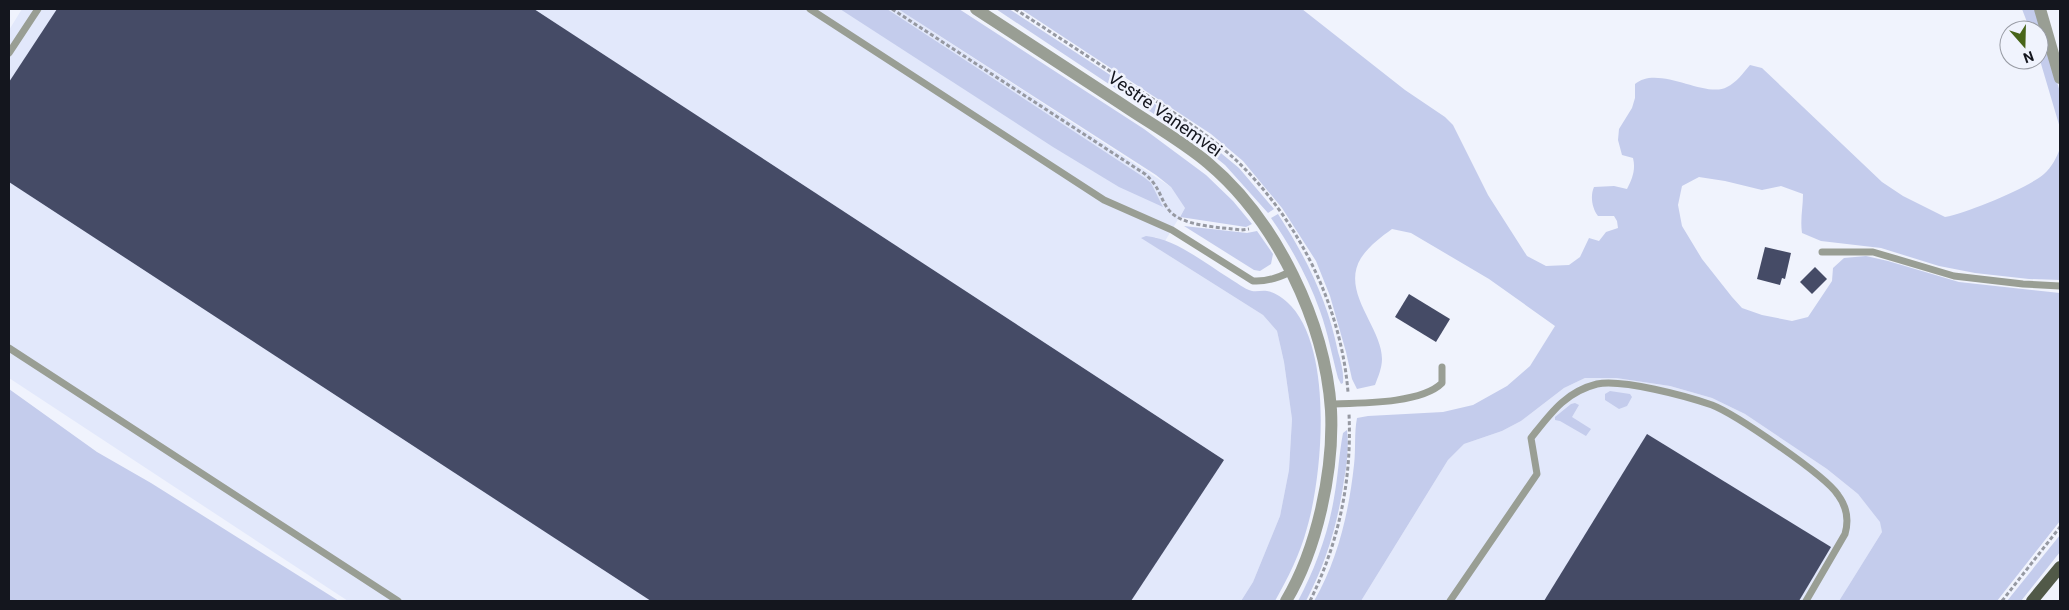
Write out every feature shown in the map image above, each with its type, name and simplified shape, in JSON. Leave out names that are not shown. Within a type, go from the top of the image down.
[{"type":"main road","points":[[2032,601],[2060,567]]},
{"type":"street","name":"Vestre Vanemvei","points":[[976,9],[1190,150],[1208,164],[1228,182],[1262,221],[1290,272],[1320,344],[1330,404],[1331,428],[1325,489],[1310,548],[1300,574],[1286,601]]},
{"type":"street","points":[[2040,9],[2060,78]]},
{"type":"lane","points":[[9,53],[38,9]]},
{"type":"lane","points":[[810,9],[1104,200],[1172,230],[1253,280],[1274,279],[1290,272]]},
{"type":"lane","points":[[1822,252],[1874,252],[1954,276],[2060,286]]},
{"type":"lane","points":[[9,348],[398,601]]},
{"type":"lane","points":[[1330,404],[1382,401],[1428,393],[1442,383],[1442,368]]},
{"type":"lane","points":[[1450,601],[1537,474],[1531,438],[1559,403],[1579,390],[1598,384],[1632,385],[1654,389],[1713,406],[1737,419],[1776,446],[1818,476],[1837,493],[1847,514],[1848,524],[1845,534],[1806,601]]},
{"type":"path","points":[[892,9],[1145,174],[1158,188],[1169,211],[1182,221],[1248,230],[1278,209]]},
{"type":"path","points":[[2002,601],[2060,527]]},
{"type":"shaded area","points":[[22,9],[898,9],[1171,187],[1185,208],[1165,241],[1155,237],[1160,250],[1263,315],[1277,331],[1284,362],[1292,419],[1289,470],[1280,516],[1253,582],[1241,601],[348,601],[9,378],[9,30]]},
{"type":"shaded area","points":[[840,9],[887,9],[1145,178],[1151,183],[1163,207],[1119,187],[1053,147]]},
{"type":"shaded area","points":[[898,9],[959,9],[1144,129],[1206,175],[1233,201],[1252,224],[1246,227],[1180,217],[1185,208],[1171,187],[1156,175]]},
{"type":"shaded area","points":[[996,9],[1009,9],[1187,125],[1239,168],[1274,209],[1268,213],[1225,165],[1199,144]]},
{"type":"shaded area","points":[[1021,9],[1302,9],[1453,125],[1488,195],[1527,256],[1546,266],[1569,265],[1580,257],[1589,238],[1599,241],[1606,232],[1618,228],[1614,216],[1598,216],[1593,206],[1592,194],[1594,187],[1614,186],[1627,189],[1629,185],[1633,174],[1634,162],[1633,158],[1622,155],[1618,140],[1619,129],[1632,108],[1635,98],[1635,84],[1645,79],[1669,79],[1707,89],[1718,89],[1734,83],[1750,65],[1762,68],[1882,182],[1903,196],[1945,217],[1997,199],[2036,180],[2049,168],[2060,148],[2060,280],[2029,279],[1975,273],[1939,266],[1881,248],[1821,241],[1802,233],[1803,194],[1781,186],[1762,190],[1699,177],[1682,186],[1678,205],[1682,226],[1702,259],[1742,308],[1762,315],[1792,321],[1808,317],[1832,281],[1833,268],[1844,258],[1866,256],[1959,282],[2060,293],[2060,521],[1997,601],[1839,601],[1882,532],[1880,522],[1858,494],[1827,469],[1745,414],[1712,398],[1670,386],[1616,378],[1585,378],[1564,388],[1521,421],[1502,431],[1464,444],[1448,460],[1361,601],[1314,601],[1330,569],[1341,535],[1354,465],[1357,418],[1443,412],[1473,405],[1507,386],[1530,366],[1555,326],[1489,279],[1411,233],[1392,229],[1379,239],[1361,258],[1356,271],[1355,284],[1358,296],[1376,334],[1382,359],[1381,369],[1375,385],[1357,389],[1352,379],[1330,296],[1316,261],[1282,208],[1243,161],[1211,134]]},
{"type":"shaded area","points":[[2022,9],[2035,9],[2038,20],[2026,20]]},
{"type":"shaded area","points":[[2049,55],[2060,92],[2060,128],[2043,70],[2049,70]]},
{"type":"shaded area","points":[[1278,214],[1307,263],[1322,297],[1334,333],[1343,371],[1343,383],[1341,384],[1320,311],[1310,286],[1271,218]]},
{"type":"shaded area","points":[[1184,226],[1247,233],[1257,231],[1273,254],[1271,264],[1260,271],[1254,270]]},
{"type":"shaded area","points":[[1146,236],[1179,246],[1246,289],[1270,292],[1280,297],[1287,302],[1302,322],[1312,347],[1318,378],[1321,410],[1320,444],[1313,505],[1301,547],[1275,601],[1241,601],[1253,582],[1280,516],[1289,470],[1292,419],[1284,362],[1277,331],[1263,315],[1141,238]]},
{"type":"shaded area","points":[[1585,378],[1616,378],[1670,386],[1712,398],[1745,414],[1827,469],[1858,494],[1881,522],[1882,532],[1839,601],[1361,601],[1448,460],[1464,444],[1502,431],[1521,421],[1564,388]]},
{"type":"shaded area","points":[[9,389],[97,452],[151,483],[339,601],[9,601]]},
{"type":"shaded area","points":[[1610,391],[1630,394],[1632,397],[1627,406],[1619,409],[1605,400],[1605,394]]},
{"type":"shaded area","points":[[1575,403],[1579,405],[1572,417],[1591,429],[1586,436],[1555,420],[1555,417]]},
{"type":"shaded area","points":[[1347,430],[1346,468],[1335,527],[1325,557],[1306,601],[1298,601],[1315,564],[1324,538],[1334,498],[1343,433]]},
{"type":"shaded area","points":[[2060,535],[2060,552],[2021,601],[2007,601]]},
{"type":"building","points":[[57,9],[534,9],[1224,460],[1131,601],[651,601],[9,182],[9,82]]},
{"type":"building","points":[[1765,247],[1791,253],[1785,279],[1782,278],[1780,285],[1757,279]]},
{"type":"building","points":[[1815,267],[1827,279],[1812,294],[1800,282]]},
{"type":"building","points":[[1409,294],[1450,319],[1436,342],[1395,317]]},
{"type":"building","points":[[1647,434],[1831,547],[1799,601],[1544,601]]}]
